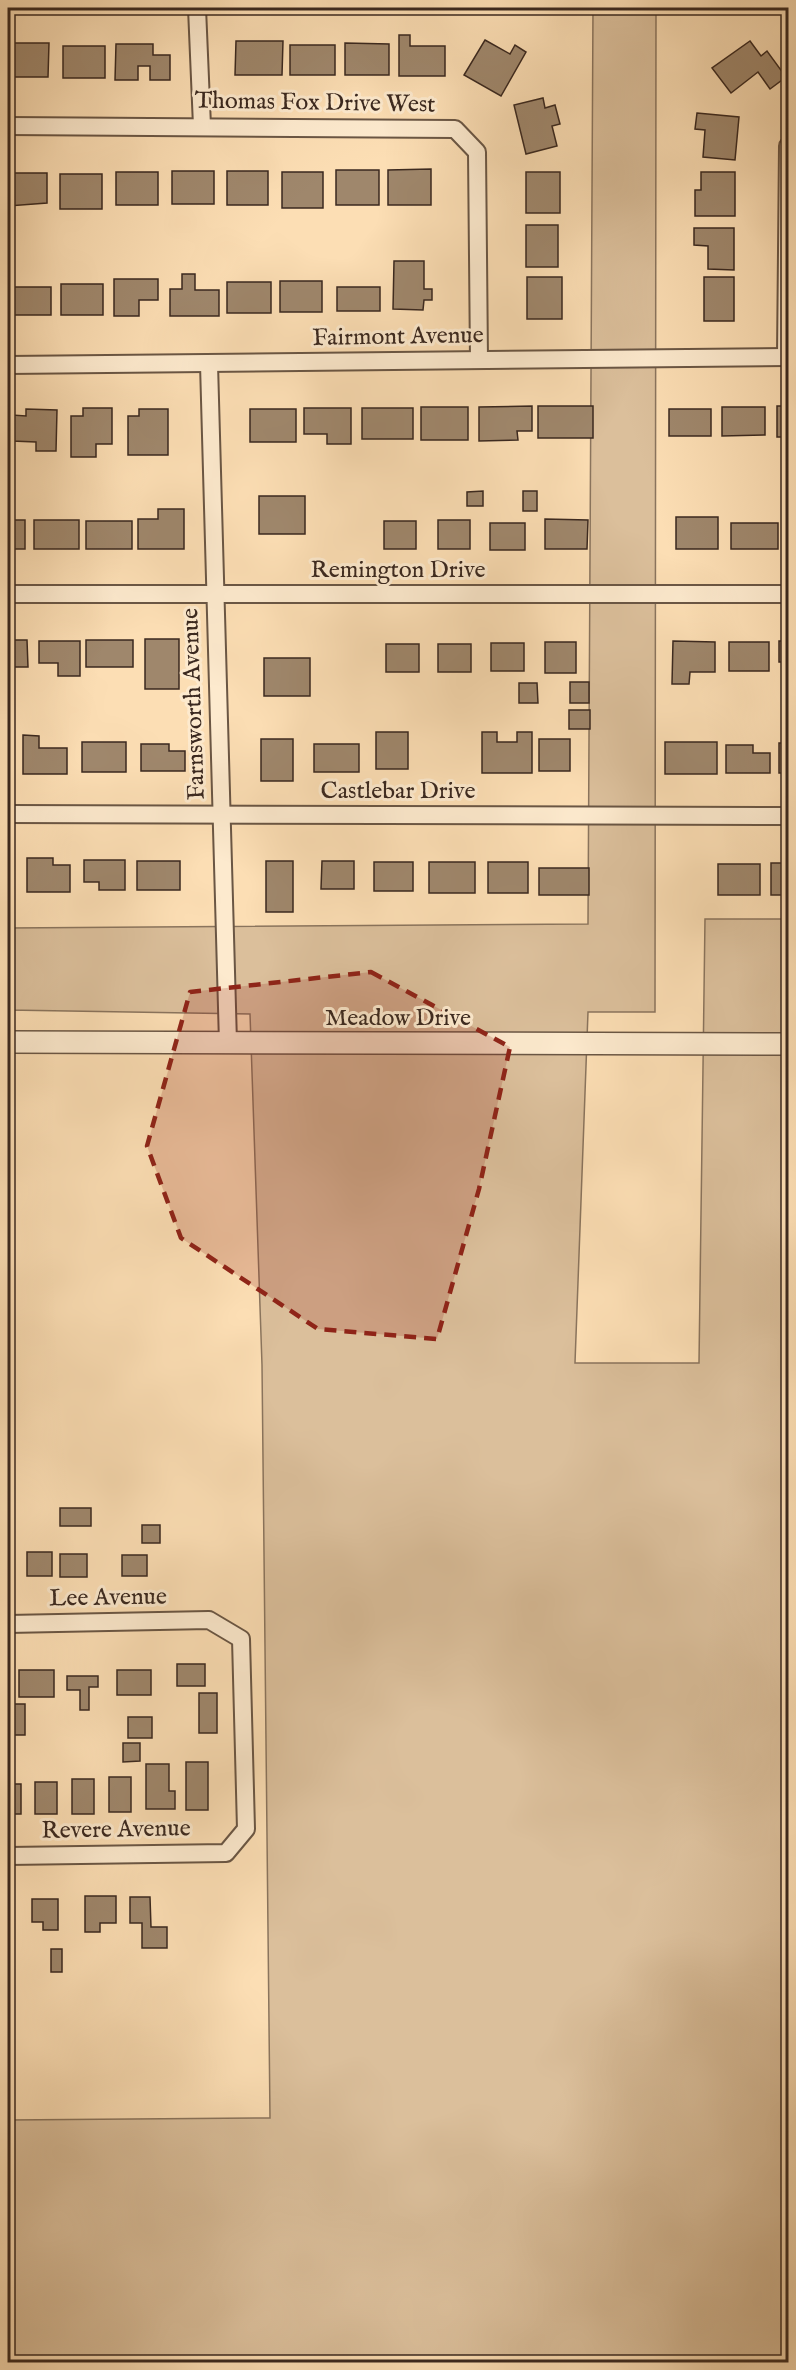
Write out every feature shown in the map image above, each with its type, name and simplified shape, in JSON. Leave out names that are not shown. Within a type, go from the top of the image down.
[{"type":"street","points":[[197,8],[202,126]]},
{"type":"street","name":"Thomas Fox Drive West","points":[[8,126],[455,129],[477,152],[479,360]]},
{"type":"street","points":[[787,357],[789,146]]},
{"type":"street","name":"Fairmont Avenue","points":[[8,364],[209,364],[787,357]]},
{"type":"street","name":"Farnsworth Avenue","points":[[209,364],[228,1043]]},
{"type":"street","name":"Remington Drive","points":[[8,594],[789,594]]},
{"type":"street","name":"Castlebar Drive","points":[[8,814],[789,816]]},
{"type":"street","name":"Meadow Drive","points":[[8,1042],[789,1044]]},
{"type":"street","name":"Lee Avenue","points":[[8,1624],[209,1620],[241,1639],[246,1829],[226,1853]]},
{"type":"street","name":"Revere Avenue","points":[[8,1856],[226,1853]]},
{"type":"highlighted area","points":[[371,972],[510,1047],[479,1189],[437,1339],[318,1329],[181,1238],[147,1146],[190,992]]},
{"type":"shaded area","points":[[593,8],[656,8],[655,1012],[588,1012],[575,1363],[699,1363],[705,919],[788,919],[788,2362],[8,2362],[8,2120],[270,2118],[262,1365],[250,1014],[8,1010],[8,928],[588,924]]},
{"type":"building","points":[[399,35],[410,35],[410,46],[445,46],[445,76],[399,76]]},
{"type":"building","points":[[485,40],[510,54],[515,45],[526,52],[501,96],[464,75]]},
{"type":"building","points":[[236,41],[283,41],[282,75],[235,75]]},
{"type":"building","points":[[750,41],[761,56],[767,51],[786,77],[770,89],[758,72],[731,93],[712,68]]},
{"type":"building","points":[[8,43],[49,43],[48,77],[8,77]]},
{"type":"building","points":[[345,43],[389,44],[389,75],[345,75]]},
{"type":"building","points":[[116,44],[153,44],[153,55],[170,55],[170,80],[150,80],[150,66],[138,66],[138,80],[115,80]]},
{"type":"building","points":[[290,45],[335,45],[335,75],[290,75]]},
{"type":"building","points":[[63,46],[105,46],[105,78],[63,78]]},
{"type":"building","points":[[543,98],[545,108],[555,105],[560,124],[552,126],[557,146],[526,154],[514,105]]},
{"type":"building","points":[[697,113],[739,117],[735,160],[703,157],[705,130],[695,129]]},
{"type":"building","points":[[431,169],[431,205],[388,205],[388,170]]},
{"type":"building","points":[[336,170],[379,170],[379,205],[336,205]]},
{"type":"building","points":[[172,171],[214,171],[214,204],[172,204]]},
{"type":"building","points":[[227,171],[268,171],[268,205],[227,205]]},
{"type":"building","points":[[116,172],[158,172],[158,205],[116,205]]},
{"type":"building","points":[[282,172],[323,172],[323,208],[282,208]]},
{"type":"building","points":[[526,172],[560,172],[560,213],[526,213]]},
{"type":"building","points":[[701,172],[735,172],[735,216],[695,216],[695,190],[701,190]]},
{"type":"building","points":[[8,173],[47,173],[47,203],[8,206]]},
{"type":"building","points":[[60,174],[102,174],[102,209],[60,209]]},
{"type":"building","points":[[526,225],[558,225],[558,267],[526,267]]},
{"type":"building","points":[[694,228],[734,228],[734,270],[708,269],[708,246],[694,245]]},
{"type":"building","points":[[394,261],[424,261],[424,289],[432,289],[432,300],[424,300],[423,310],[393,309]]},
{"type":"building","points":[[182,274],[195,274],[195,290],[219,290],[219,316],[170,316],[170,289],[182,289]]},
{"type":"building","points":[[527,277],[562,277],[562,319],[527,319]]},
{"type":"building","points":[[704,277],[734,277],[734,321],[704,321]]},
{"type":"building","points":[[114,279],[158,279],[158,300],[139,300],[139,316],[114,316]]},
{"type":"building","points":[[280,281],[322,281],[322,312],[280,312]]},
{"type":"building","points":[[227,282],[271,282],[271,313],[227,313]]},
{"type":"building","points":[[61,284],[103,284],[103,315],[61,315]]},
{"type":"building","points":[[8,287],[51,287],[51,315],[8,315]]},
{"type":"building","points":[[337,287],[380,287],[380,311],[337,311]]},
{"type":"building","points":[[532,406],[532,431],[517,431],[518,440],[479,441],[479,407]]},
{"type":"building","points":[[538,406],[593,406],[593,438],[538,438]]},
{"type":"building","points":[[777,406],[788,406],[788,437],[777,437]]},
{"type":"building","points":[[421,407],[468,407],[468,440],[421,440]]},
{"type":"building","points":[[722,407],[765,407],[765,435],[722,436]]},
{"type":"building","points":[[83,408],[112,408],[112,444],[96,444],[96,457],[71,457],[71,416],[83,416]]},
{"type":"building","points":[[304,408],[351,408],[351,444],[327,444],[327,434],[304,434]]},
{"type":"building","points":[[362,408],[413,408],[413,439],[362,439]]},
{"type":"building","points":[[26,409],[57,410],[56,451],[36,451],[36,442],[12,441],[12,415],[26,416]]},
{"type":"building","points":[[139,409],[168,409],[168,455],[128,455],[128,416],[139,416]]},
{"type":"building","points":[[250,409],[296,409],[296,442],[250,442]]},
{"type":"building","points":[[669,409],[711,409],[711,436],[669,436]]},
{"type":"building","points":[[483,491],[483,506],[467,506],[467,492]]},
{"type":"building","points":[[523,491],[537,491],[537,511],[523,511]]},
{"type":"building","points":[[259,496],[305,496],[305,534],[259,534]]},
{"type":"building","points":[[158,509],[184,509],[184,549],[138,549],[138,519],[158,519]]},
{"type":"building","points":[[676,517],[718,517],[718,549],[676,549]]},
{"type":"building","points":[[785,518],[788,518],[788,549],[785,549]]},
{"type":"building","points":[[545,519],[588,520],[587,549],[545,549]]},
{"type":"building","points":[[8,520],[25,520],[25,549],[8,549]]},
{"type":"building","points":[[34,520],[79,520],[79,549],[34,549]]},
{"type":"building","points":[[438,520],[470,520],[470,549],[438,549]]},
{"type":"building","points":[[86,521],[132,521],[132,549],[86,549]]},
{"type":"building","points":[[384,521],[416,521],[416,549],[384,549]]},
{"type":"building","points":[[490,523],[525,523],[525,550],[490,550]]},
{"type":"building","points":[[731,523],[778,523],[778,549],[731,549]]},
{"type":"building","points":[[145,639],[179,639],[179,689],[145,689]]},
{"type":"building","points":[[8,640],[27,640],[28,667],[8,667]]},
{"type":"building","points":[[86,640],[133,640],[133,667],[86,667]]},
{"type":"building","points":[[39,641],[80,641],[80,676],[58,676],[58,663],[39,663]]},
{"type":"building","points":[[673,641],[715,642],[715,672],[690,672],[689,684],[672,684]]},
{"type":"building","points":[[779,641],[788,641],[788,662],[779,662]]},
{"type":"building","points":[[545,642],[576,642],[576,673],[545,673]]},
{"type":"building","points":[[729,642],[769,642],[769,671],[729,671]]},
{"type":"building","points":[[491,643],[524,643],[524,671],[491,671]]},
{"type":"building","points":[[386,644],[419,644],[419,672],[386,672]]},
{"type":"building","points":[[438,644],[471,644],[471,672],[438,672]]},
{"type":"building","points":[[264,658],[310,658],[310,696],[264,696]]},
{"type":"building","points":[[570,682],[589,682],[589,703],[570,703]]},
{"type":"building","points":[[519,683],[537,683],[538,703],[519,703]]},
{"type":"building","points":[[569,710],[590,710],[590,729],[569,729]]},
{"type":"building","points":[[376,732],[408,732],[408,769],[376,769]]},
{"type":"building","points":[[482,732],[497,732],[497,742],[517,742],[517,732],[532,732],[532,773],[482,773]]},
{"type":"building","points":[[23,735],[39,736],[39,748],[67,748],[67,774],[23,774]]},
{"type":"building","points":[[261,739],[293,739],[293,781],[261,781]]},
{"type":"building","points":[[539,739],[570,739],[570,771],[539,771]]},
{"type":"building","points":[[82,742],[126,742],[126,772],[82,772]]},
{"type":"building","points":[[665,742],[717,742],[717,774],[665,774]]},
{"type":"building","points":[[779,743],[788,743],[788,773],[779,773]]},
{"type":"building","points":[[141,744],[169,744],[169,751],[185,751],[185,771],[141,771]]},
{"type":"building","points":[[314,744],[359,744],[359,772],[314,772]]},
{"type":"building","points":[[726,745],[753,745],[753,753],[770,753],[770,773],[726,773]]},
{"type":"building","points":[[8,746],[14,746],[14,767],[8,767]]},
{"type":"building","points":[[27,858],[53,858],[53,865],[70,865],[70,892],[27,892]]},
{"type":"building","points":[[8,860],[12,860],[12,899],[8,899]]},
{"type":"building","points":[[84,860],[125,860],[125,890],[99,890],[99,882],[84,882]]},
{"type":"building","points":[[137,861],[180,861],[180,890],[137,890]]},
{"type":"building","points":[[266,861],[293,861],[293,912],[266,912]]},
{"type":"building","points":[[322,861],[354,861],[354,889],[321,889]]},
{"type":"building","points":[[374,862],[413,862],[413,891],[374,891]]},
{"type":"building","points":[[429,862],[475,862],[475,893],[429,893]]},
{"type":"building","points":[[488,862],[528,862],[528,893],[488,893]]},
{"type":"building","points":[[771,863],[788,863],[788,895],[771,895]]},
{"type":"building","points":[[718,864],[760,864],[760,895],[718,895]]},
{"type":"building","points":[[539,868],[589,868],[589,895],[539,895]]},
{"type":"building","points":[[60,1508],[91,1508],[91,1526],[60,1526]]},
{"type":"building","points":[[142,1525],[160,1525],[160,1543],[142,1543]]},
{"type":"building","points":[[27,1552],[52,1552],[52,1576],[27,1576]]},
{"type":"building","points":[[60,1554],[87,1554],[87,1577],[60,1577]]},
{"type":"building","points":[[122,1555],[147,1555],[147,1576],[122,1576]]},
{"type":"building","points":[[177,1664],[205,1664],[205,1686],[177,1686]]},
{"type":"building","points":[[19,1670],[54,1670],[54,1697],[19,1697]]},
{"type":"building","points":[[117,1670],[151,1670],[151,1695],[117,1695]]},
{"type":"building","points":[[67,1676],[98,1676],[98,1687],[89,1687],[89,1710],[80,1710],[80,1690],[67,1690]]},
{"type":"building","points":[[199,1693],[217,1693],[217,1733],[199,1733]]},
{"type":"building","points":[[11,1704],[25,1704],[25,1735],[11,1735]]},
{"type":"building","points":[[128,1717],[152,1717],[152,1738],[128,1738]]},
{"type":"building","points":[[123,1743],[140,1743],[140,1761],[123,1762]]},
{"type":"building","points":[[186,1762],[208,1762],[208,1810],[186,1810]]},
{"type":"building","points":[[146,1764],[169,1764],[169,1791],[175,1791],[175,1809],[146,1809]]},
{"type":"building","points":[[109,1777],[131,1777],[131,1812],[109,1812]]},
{"type":"building","points":[[72,1779],[94,1779],[94,1814],[72,1814]]},
{"type":"building","points":[[35,1782],[57,1782],[57,1814],[35,1814]]},
{"type":"building","points":[[8,1784],[21,1784],[21,1814],[8,1814]]},
{"type":"building","points":[[85,1896],[116,1896],[116,1923],[100,1923],[100,1932],[85,1932]]},
{"type":"building","points":[[130,1897],[150,1897],[151,1927],[167,1927],[167,1948],[142,1948],[142,1923],[130,1923]]},
{"type":"building","points":[[32,1899],[58,1899],[58,1930],[43,1930],[43,1922],[32,1922]]},
{"type":"building","points":[[51,1949],[62,1949],[62,1972],[51,1972]]}]
